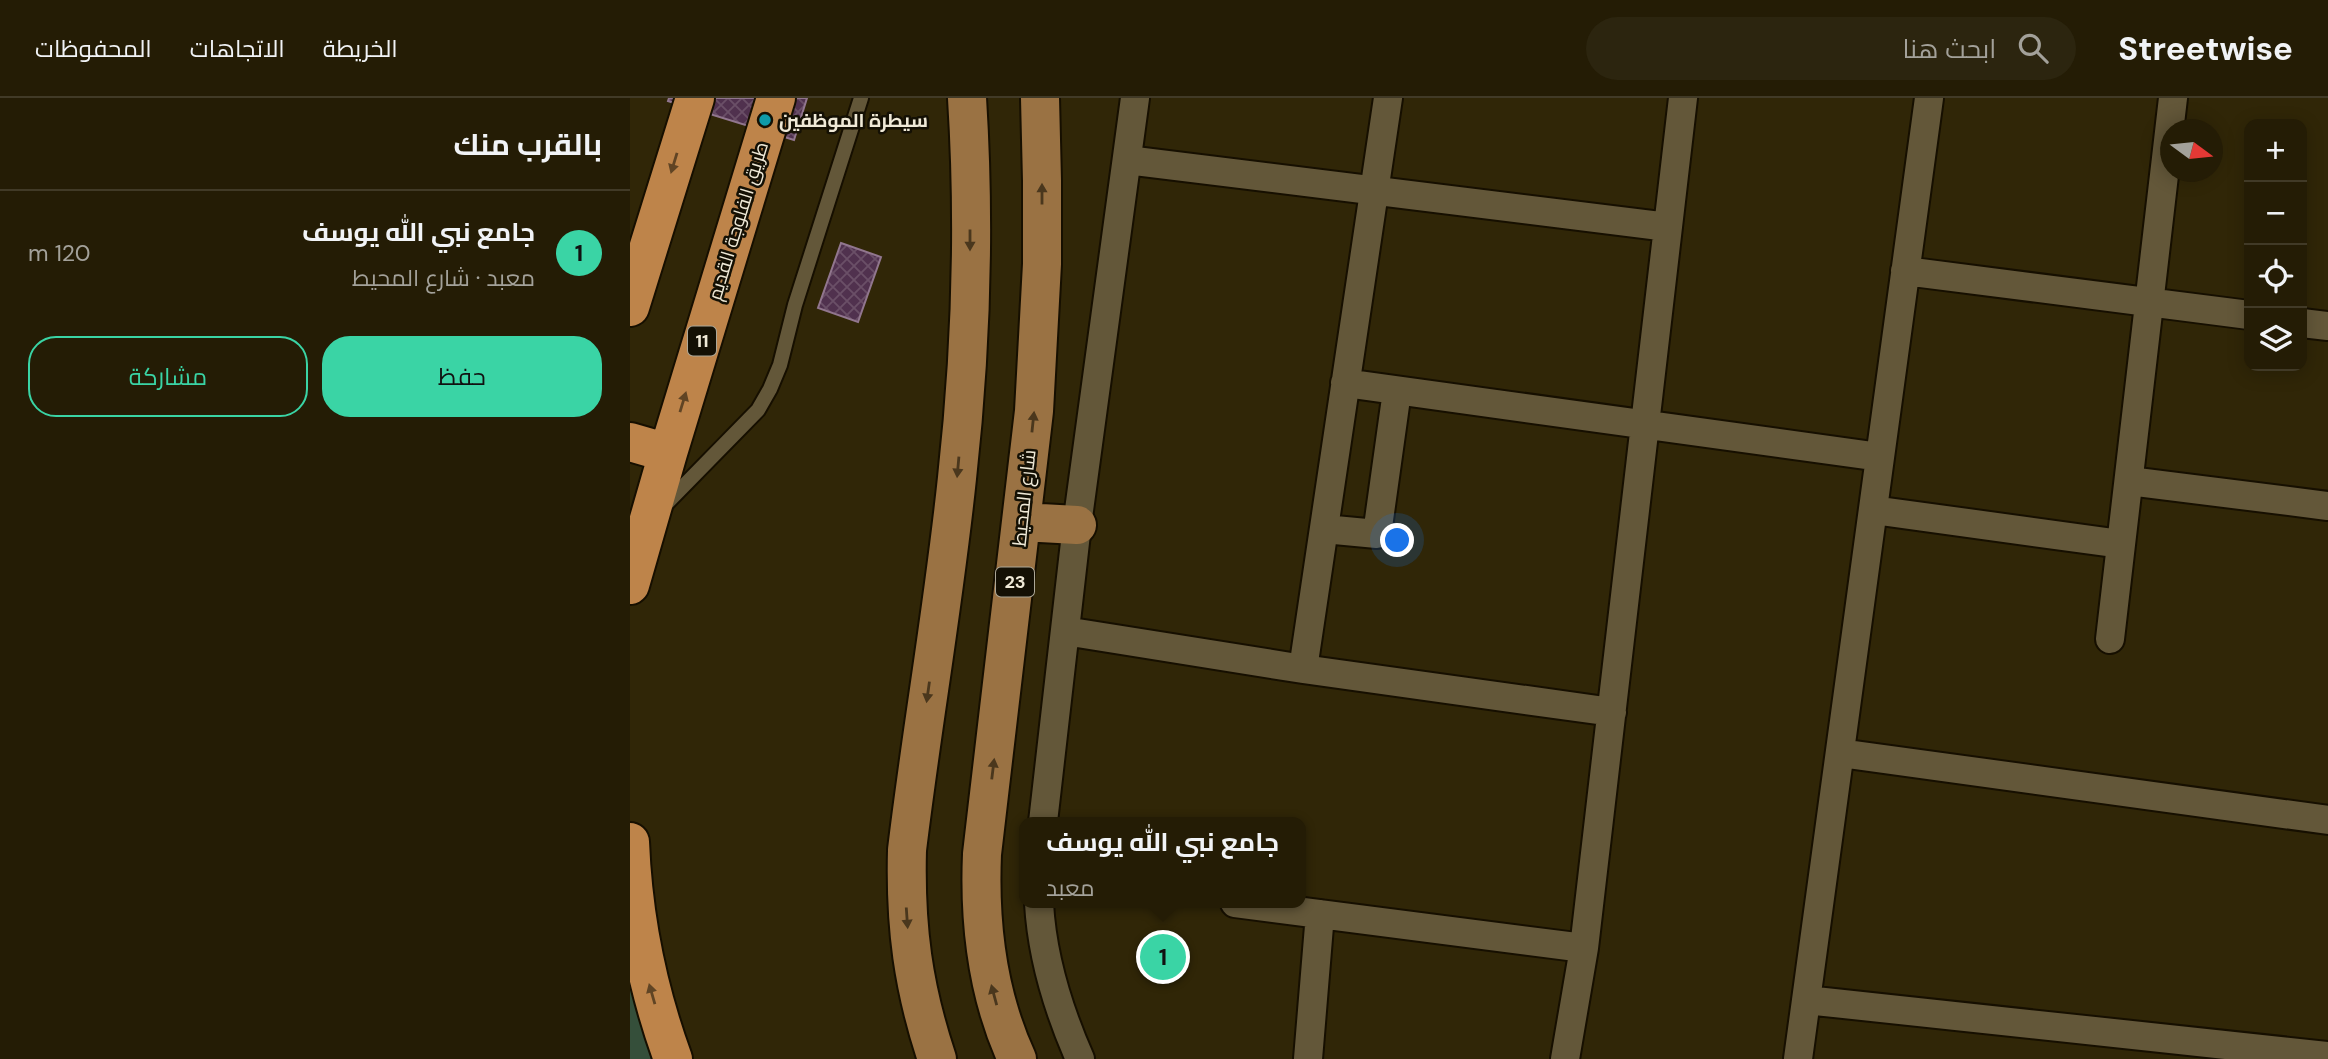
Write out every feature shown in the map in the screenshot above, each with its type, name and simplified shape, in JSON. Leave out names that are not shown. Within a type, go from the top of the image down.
[{"type":"highway","points":[[630,307],[695,98]]},
{"type":"highway","name":"طريق الفلوجة القديم","points":[[630,585],[776,98]]},
{"type":"highway","points":[[630,442],[668,453]]},
{"type":"highway","points":[[630,842],[638,936],[649,985],[673,1059]]},
{"type":"main road","points":[[937,1059],[915,980],[906,893],[910,829],[957,479],[965,384],[970,215],[967,98]]},
{"type":"main road","name":"شارع المحيط","points":[[1017,1059],[998,1010],[988,972],[980,894],[982,854],[1034,411],[1039,337],[1042,181],[1040,98]]},
{"type":"main road","points":[[1022,522],[1077,524]]},
{"type":"street","points":[[1044,817],[1077,524],[1135,98]]},
{"type":"street","points":[[1303,670],[1388,98]]},
{"type":"street","points":[[1565,1059],[1584,948],[1683,98]]},
{"type":"street","points":[[1798,1059],[1929,98]]},
{"type":"street","points":[[2110,639],[2173,98]]},
{"type":"street","points":[[1127,160],[1668,227]]},
{"type":"street","points":[[1905,271],[2244,314]]},
{"type":"street","points":[[2307,324],[2328,327]]},
{"type":"street","points":[[1345,383],[1880,457]]},
{"type":"street","points":[[1324,529],[1377,534],[1397,391]]},
{"type":"street","points":[[2129,481],[2328,506]]},
{"type":"street","points":[[1873,510],[2121,544]]},
{"type":"street","points":[[1065,631],[1303,670],[1612,712]]},
{"type":"street","points":[[1840,753],[2328,820]]},
{"type":"street","points":[[1040,908],[1048,970],[1061,1015],[1080,1059]]},
{"type":"street","points":[[1274,908],[1584,948]]},
{"type":"street","points":[[1308,1059],[1320,914]]},
{"type":"street","points":[[1806,1000],[2328,1056]]},
{"type":"lane","points":[[648,523],[758,410],[770,389],[780,365],[795,305],[860,98]]},
{"type":"green space","points":[[630,931],[661,1059],[630,1059]]},
{"type":"building","name":"سيطرة الموظفين","points":[[669,98],[807,98],[794,140],[668,101]]},
{"type":"building","points":[[841,243],[881,257],[858,322],[818,308]]},
{"type":"place","name":"سيطرة الموظفين","points":[[765,120]]},
{"type":"place","name":"جامع نبي الله يوسف","points":[[1163,957]]}]
